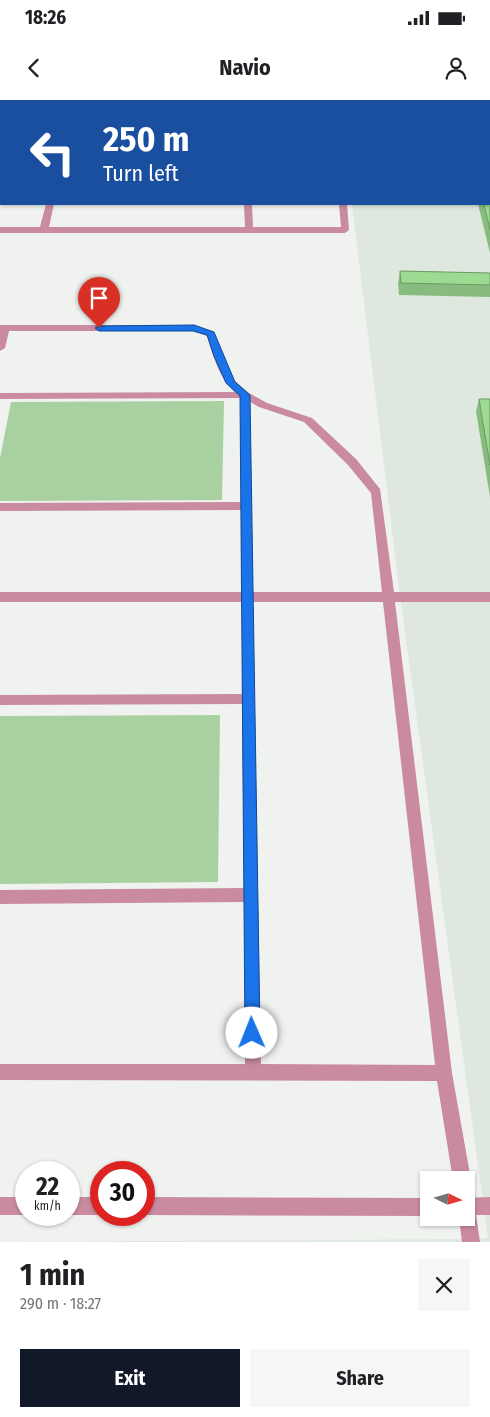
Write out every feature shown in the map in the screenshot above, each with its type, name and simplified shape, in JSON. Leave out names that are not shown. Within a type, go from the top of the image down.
[{"type":"street","points":[[44,230],[50,205]]},
{"type":"street","points":[[248,205],[248,230]]},
{"type":"street","points":[[0,230],[345,230],[342,205]]},
{"type":"street","points":[[0,348],[2,328],[194,328],[211,334],[218,356],[231,383],[245,395],[263,405],[308,420],[352,462],[376,492],[444,1073],[460,1171]]},
{"type":"street","points":[[0,396],[245,395]]},
{"type":"street","points":[[245,395],[253,1072]]},
{"type":"street","points":[[0,507],[246,506]]},
{"type":"street","points":[[0,597],[490,596]]},
{"type":"street","points":[[0,700],[248,698]]},
{"type":"street","points":[[0,897],[251,895]]},
{"type":"street","points":[[0,1072],[444,1073]]},
{"type":"street","points":[[0,1206],[15,1206]]},
{"type":"street","points":[[155,1206],[420,1207]]},
{"type":"street","points":[[475,1207],[490,1206]]},
{"type":"street","points":[[469,1226],[471,1242]]},
{"type":"shaded area","points":[[352,205],[490,205],[490,1242],[0,1242],[488,1238],[400,596]]},
{"type":"green space","points":[[224,401],[222,500],[0,501],[0,458],[11,402]]},
{"type":"green space","points":[[220,715],[218,882],[0,884],[0,716]]},
{"type":"building","points":[[484,205],[490,205],[490,230]]},
{"type":"building","points":[[400,271],[490,273],[490,285],[401,283]]},
{"type":"building","points":[[479,399],[490,399],[490,465]]},
{"type":"route","points":[[99,328],[194,328],[211,334],[218,356],[231,383],[245,395],[252,1033]]}]
